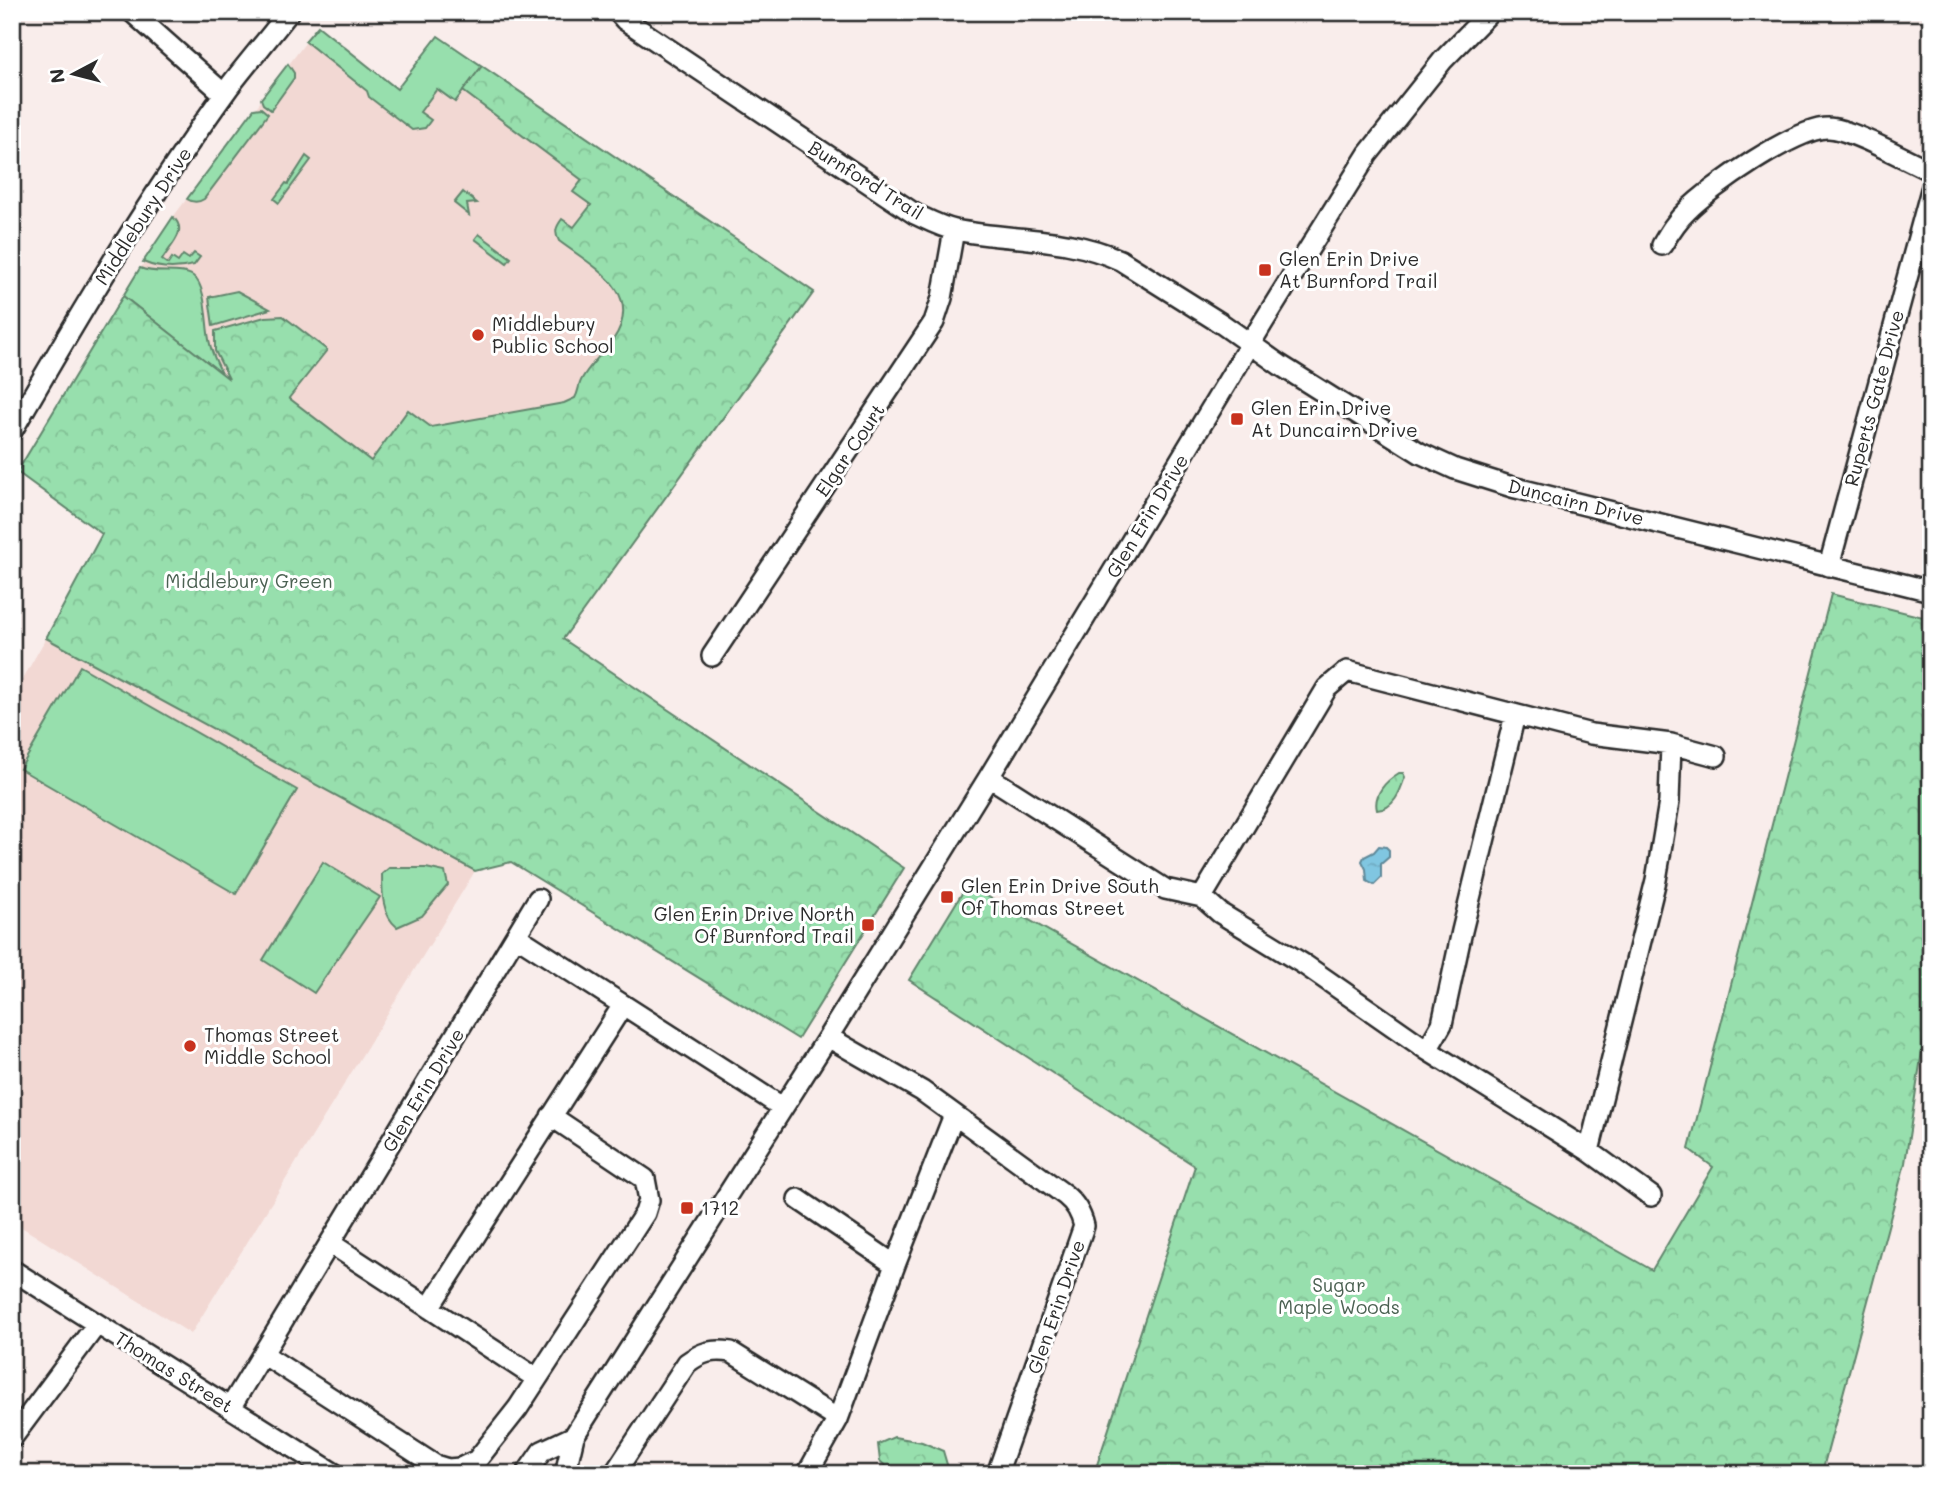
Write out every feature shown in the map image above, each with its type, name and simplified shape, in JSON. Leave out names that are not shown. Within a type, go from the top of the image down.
[{"type":"street","points":[[132,12],[224,94]]},
{"type":"street","name":"Middlebury Drive","points":[[12,431],[116,253],[224,94],[289,12]]},
{"type":"street","name":"Burnford Trail","points":[[618,12],[625,20],[915,214],[954,230],[1099,250],[1137,270],[1251,344]]},
{"type":"street","name":"Glen Erin Drive","points":[[565,1474],[574,1436],[828,1037],[1368,154],[1443,60],[1490,12]]},
{"type":"street","points":[[1662,245],[1673,226],[1704,195],[1788,140],[1816,129],[1830,127],[1847,132],[1931,172]]},
{"type":"street","name":"Ruperts Gate Drive","points":[[1829,566],[1931,190]]},
{"type":"street","name":"Elgar Court","points":[[712,656],[934,321],[942,298],[954,230]]},
{"type":"street","name":"Duncairn Drive","points":[[1251,344],[1420,453],[1455,469],[1512,487],[1931,591]]},
{"type":"street","points":[[1202,898],[1327,688],[1347,671],[1591,734],[1671,744],[1716,756]]},
{"type":"street","points":[[1427,1050],[1442,1024],[1515,715]]},
{"type":"street","points":[[1589,1151],[1656,880],[1669,802],[1671,744]]},
{"type":"street","points":[[989,777],[1165,889],[1202,898],[1220,914],[1305,965],[1427,1050],[1589,1151],[1651,1196]]},
{"type":"street","name":"Glen Erin Drive","points":[[230,1408],[538,899]]},
{"type":"street","points":[[516,936],[782,1107]]},
{"type":"street","points":[[429,1308],[623,1005]]},
{"type":"street","name":"Glen Erin Drive","points":[[828,1037],[922,1091],[1074,1203],[1081,1215],[1084,1226],[997,1474]]},
{"type":"street","points":[[807,1474],[838,1419],[954,1115]]},
{"type":"street","points":[[263,1354],[435,1465],[448,1469],[460,1468],[477,1460],[518,1408],[645,1213],[649,1200],[645,1179],[551,1116]]},
{"type":"street","points":[[798,1199],[895,1265]]},
{"type":"street","points":[[330,1243],[536,1378]]},
{"type":"street","name":"Thomas Street","points":[[12,1270],[335,1474]]},
{"type":"street","points":[[12,1438],[97,1324]]},
{"type":"street","points":[[614,1474],[687,1363],[700,1353],[716,1350],[731,1352],[838,1419]]},
{"type":"street","points":[[526,1474],[542,1451],[574,1436]]},
{"type":"shaded area","name":"Middlebury Public School","points":[[318,26],[397,89],[438,36],[814,292],[563,639],[123,296],[173,217]]},
{"type":"shaded area","name":"Thomas Street Middle School","points":[[46,638],[475,871],[191,1334],[12,1221],[12,698]]},
{"type":"green space","points":[[318,26],[397,89],[438,36],[482,66],[455,102],[437,89],[420,112],[431,120],[425,128],[412,130],[369,97],[367,91],[305,41]]},
{"type":"green space","points":[[288,64],[294,78],[271,110],[261,99]]},
{"type":"green space","name":"Middlebury Green","points":[[482,66],[814,292],[563,639],[904,868],[798,1039],[511,862],[475,871],[46,638],[102,534],[17,472],[123,296],[229,379],[215,351],[215,331],[265,317],[283,316],[327,350],[289,398],[371,461],[408,410],[431,427],[564,403],[575,398],[586,372],[613,340],[622,323],[623,308],[619,294],[611,282],[557,238],[556,230],[562,219],[574,227],[591,205],[573,192],[582,180],[463,91]]},
{"type":"green space","points":[[261,108],[268,114],[204,199],[196,202],[187,199],[254,109]]},
{"type":"green space","points":[[306,156],[311,160],[279,203],[274,199],[286,183],[288,184]]},
{"type":"green space","points":[[463,192],[477,203],[467,204],[469,215],[454,203]]},
{"type":"green space","points":[[173,217],[179,233],[162,260],[168,264],[172,258],[178,262],[183,255],[189,259],[194,253],[200,257],[194,265],[182,267],[162,267],[143,262]]},
{"type":"green space","points":[[479,234],[511,258],[507,263],[475,239]]},
{"type":"green space","points":[[140,268],[188,274],[198,281],[204,298],[208,337],[222,374],[123,296]]},
{"type":"green space","points":[[237,291],[270,309],[213,326],[209,297]]},
{"type":"green space","name":"Sugar Maple Woods","points":[[1831,594],[1931,619],[1931,992],[1905,1163],[1822,1472],[1827,1474],[1094,1474],[1195,1166],[909,980],[967,885],[1652,1270],[1713,1167],[1689,1149]]},
{"type":"green space","points":[[80,666],[297,790],[236,894],[20,769]]},
{"type":"green space","points":[[1399,773],[1403,773],[1405,777],[1396,799],[1388,807],[1377,810],[1379,793]]},
{"type":"green space","points":[[323,862],[380,897],[314,993],[263,960]]},
{"type":"green space","points":[[389,868],[426,868],[445,872],[448,885],[422,916],[397,927],[388,916],[383,896],[382,874]]},
{"type":"green space","points":[[894,1437],[922,1442],[943,1451],[948,1468],[943,1474],[894,1474],[880,1461],[878,1444]]},
{"type":"water","points":[[1379,846],[1389,850],[1389,857],[1381,864],[1381,878],[1374,885],[1367,881],[1362,861]]},
{"type":"place","name":"Glen Erin Drive At Burnford Trail","points":[[1265,270]]},
{"type":"place","name":"Middlebury Public School","points":[[478,335]]},
{"type":"place","name":"Glen Erin Drive At Duncairn Drive","points":[[1237,419]]},
{"type":"place","name":"Glen Erin Drive South Of Thomas Street","points":[[947,897]]},
{"type":"place","name":"Glen Erin Drive North Of Burnford Trail","points":[[868,925]]},
{"type":"place","name":"Thomas Street Middle School","points":[[190,1046]]},
{"type":"place","name":"1712","points":[[687,1208]]}]
